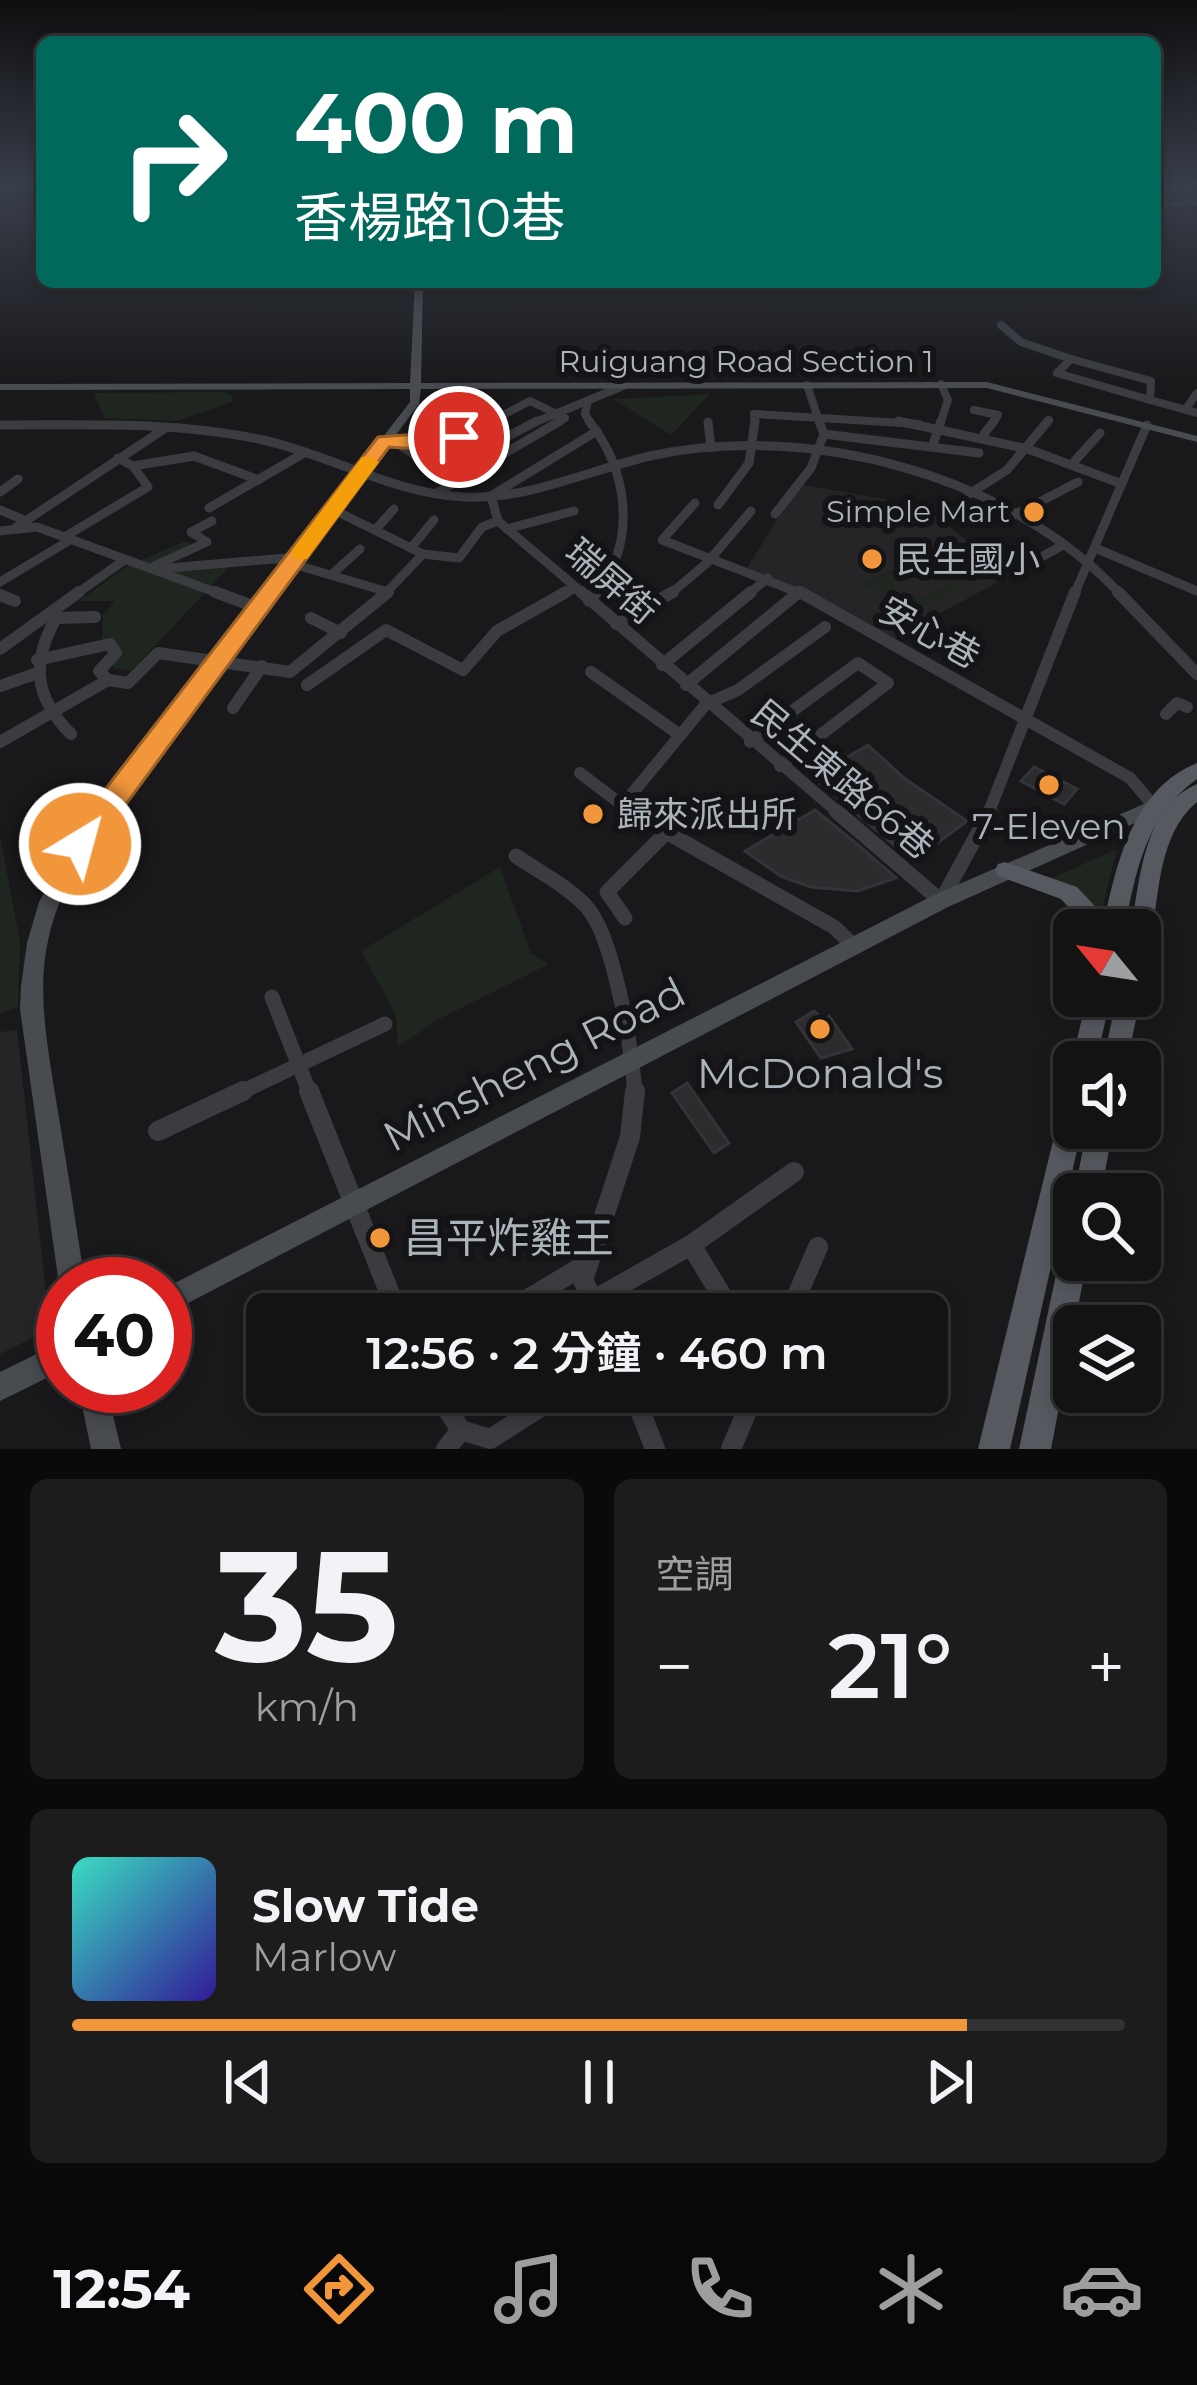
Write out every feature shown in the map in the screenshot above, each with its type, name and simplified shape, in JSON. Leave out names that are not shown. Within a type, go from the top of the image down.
[{"type":"main road","points":[[1115,909],[1135,833],[1171,784],[1197,770]]},
{"type":"main road","points":[[1146,909],[1162,830],[1190,795]]},
{"type":"main road","points":[[1005,869],[1069,893],[1086,909]]},
{"type":"main road","points":[[994,1449],[1064,1149]]},
{"type":"main road","points":[[1035,1449],[1069,1281]]},
{"type":"street","points":[[68,1257],[34,1030],[35,944],[63,868],[332,509],[391,442],[415,403],[419,288]]},
{"type":"street","points":[[1001,326],[1021,342],[1151,381],[1152,403]]},
{"type":"street","points":[[1071,359],[1058,373],[1197,413]]},
{"type":"street","points":[[933,444],[947,400],[941,384]]},
{"type":"street","points":[[776,514],[811,468],[824,434],[807,385]]},
{"type":"street","name":"Ruiguang Road Section 1","points":[[0,387],[999,386],[1197,439]]},
{"type":"street","points":[[391,442],[440,472],[555,411],[617,389]]},
{"type":"street","points":[[1184,410],[1196,389]]},
{"type":"street","points":[[438,442],[466,400]]},
{"type":"street","points":[[588,400],[586,414],[614,464],[626,538],[604,587],[590,602]]},
{"type":"street","points":[[412,454],[530,401],[555,411],[563,420],[434,494]]},
{"type":"street","points":[[974,410],[998,415],[985,434]]},
{"type":"street","points":[[718,505],[751,465],[760,432],[754,414],[819,412],[941,423],[1028,446],[1122,484]]},
{"type":"street","points":[[969,494],[1007,470],[1049,420]]},
{"type":"street","points":[[708,422],[711,448]]},
{"type":"street","points":[[941,901],[973,856],[1002,793],[1023,718],[1147,425]]},
{"type":"street","points":[[1,426],[168,426],[260,440],[358,476],[434,494],[491,496],[614,464],[711,448],[754,448],[878,464],[969,494],[1014,514],[1063,545],[1089,563],[1197,674]]},
{"type":"street","points":[[0,531],[168,426]]},
{"type":"street","points":[[491,496],[597,431]]},
{"type":"street","points":[[1073,463],[1100,433]]},
{"type":"street","points":[[824,434],[979,453]]},
{"type":"street","points":[[391,442],[438,442]]},
{"type":"street","points":[[148,569],[207,542],[191,532],[210,514],[304,453]]},
{"type":"street","points":[[133,466],[194,456],[259,480]]},
{"type":"street","points":[[0,582],[148,487],[133,466],[118,458]]},
{"type":"street","points":[[0,492],[18,479]]},
{"type":"street","points":[[1014,514],[1078,482]]},
{"type":"street","points":[[491,496],[503,525]]},
{"type":"street","name":"安心巷","points":[[695,503],[662,540],[800,592],[1130,778],[1153,805]]},
{"type":"street","points":[[376,529],[394,508]]},
{"type":"street","points":[[332,509],[417,551],[459,558],[482,526],[574,511]]},
{"type":"street","points":[[0,510],[18,523],[257,608]]},
{"type":"street","points":[[616,625],[658,608],[715,557],[751,512]]},
{"type":"street","points":[[0,742],[107,680],[128,683],[158,653],[290,672],[388,592],[434,520]]},
{"type":"street","name":"瑞屏街","points":[[503,525],[706,704]]},
{"type":"street","points":[[1029,564],[1063,545]]},
{"type":"street","points":[[1095,548],[1197,591]]},
{"type":"street","points":[[332,574],[359,549]]},
{"type":"street","points":[[148,569],[296,560],[388,592]]},
{"type":"street","points":[[0,649],[123,561]]},
{"type":"street","points":[[662,665],[768,578]]},
{"type":"street","points":[[307,685],[386,630],[463,670],[469,658],[518,617],[575,589]]},
{"type":"street","points":[[686,685],[800,592]]},
{"type":"street","points":[[0,595],[15,601]]},
{"type":"street","points":[[70,734],[49,715],[36,667],[56,618],[95,617]]},
{"type":"street","points":[[311,618],[341,633]]},
{"type":"street","points":[[621,806],[706,704],[738,690],[825,627]]},
{"type":"street","points":[[0,686],[36,667],[110,644],[116,653],[99,671],[107,680]]},
{"type":"street","points":[[750,742],[858,663],[887,683],[780,766]]},
{"type":"street","points":[[233,708],[262,666]]},
{"type":"street","points":[[591,672],[680,735]]},
{"type":"street","name":"民生東路66巷","points":[[706,704],[941,901]]},
{"type":"street","points":[[1166,714],[1176,704],[1187,707]]},
{"type":"street","points":[[580,773],[621,806],[834,927],[854,946]]},
{"type":"street","name":"Minsheng Road","points":[[192,1288],[1005,869],[1153,805],[1190,795]]},
{"type":"street","points":[[625,918],[607,892],[667,832]]},
{"type":"street","points":[[516,856],[585,904],[598,924],[633,1060],[636,1102],[630,1137],[583,1280],[589,1293]]},
{"type":"street","points":[[272,997],[390,1293]]},
{"type":"street","points":[[158,1131],[385,1024]]},
{"type":"street","points":[[618,1293],[794,1172]]},
{"type":"street","points":[[692,1245],[721,1293]]},
{"type":"street","points":[[798,1293],[818,1247]]},
{"type":"street","points":[[538,1293],[589,1263]]},
{"type":"street","points":[[0,1388],[36,1369]]},
{"type":"street","points":[[98,1413],[106,1449]]},
{"type":"street","points":[[450,1413],[461,1430],[490,1439],[531,1413]]},
{"type":"street","points":[[641,1413],[656,1449]]},
{"type":"street","points":[[731,1449],[746,1413]]},
{"type":"street","points":[[446,1449],[461,1430]]},
{"type":"shaded area","points":[[225,392],[233,397],[232,402],[176,421],[104,418],[94,393]]},
{"type":"shaded area","points":[[710,394],[671,435],[613,399],[614,399]]},
{"type":"shaded area","name":"民生國小","points":[[799,484],[923,506],[1011,575],[887,642],[747,568]]},
{"type":"shaded area","points":[[186,541],[199,550],[152,572],[229,567],[131,671],[114,668],[102,645],[103,615],[115,601],[79,601],[127,566]]},
{"type":"shaded area","points":[[956,543],[961,546],[951,552],[980,561],[985,573],[925,606],[890,599],[878,584],[865,590],[857,585]],"holes":[[[944,557],[965,560],[974,571],[923,598],[894,591],[894,580]]]},
{"type":"shaded area","points":[[0,837],[20,942],[18,1007],[0,1014]]},
{"type":"shaded area","points":[[1117,849],[1102,909],[1048,880]]},
{"type":"shaded area","points":[[500,867],[531,953],[549,964],[437,1020],[398,1047],[396,1015],[361,951]]},
{"type":"shaded area","points":[[17,1030],[42,1257],[36,1257],[36,1336],[0,1354],[0,1032]]},
{"type":"building","points":[[868,745],[904,778],[967,821],[913,861],[813,777]]},
{"type":"building","name":"7-Eleven","points":[[1034,767],[1077,789],[1064,804],[1021,781]]},
{"type":"building","points":[[815,810],[896,878],[858,891],[811,887],[782,877],[745,851]]},
{"type":"building","name":"McDonald's","points":[[814,1011],[823,1020],[829,1016],[852,1049],[821,1058],[796,1022]]},
{"type":"building","points":[[687,1083],[729,1143],[714,1153],[672,1093]]},
{"type":"slow traffic","points":[[300,555],[369,462]]},
{"type":"place","name":"Simple Mart","points":[[1034,512]]},
{"type":"place","name":"民生國小","points":[[872,559]]},
{"type":"place","name":"7-Eleven","points":[[1049,785]]},
{"type":"place","name":"歸來派出所","points":[[593,814]]},
{"type":"place","name":"McDonald's","points":[[820,1029]]},
{"type":"place","name":"昌平炸雞王","points":[[380,1238]]},
{"type":"route","points":[[80,844],[384,441],[419,444],[459,437]]}]
